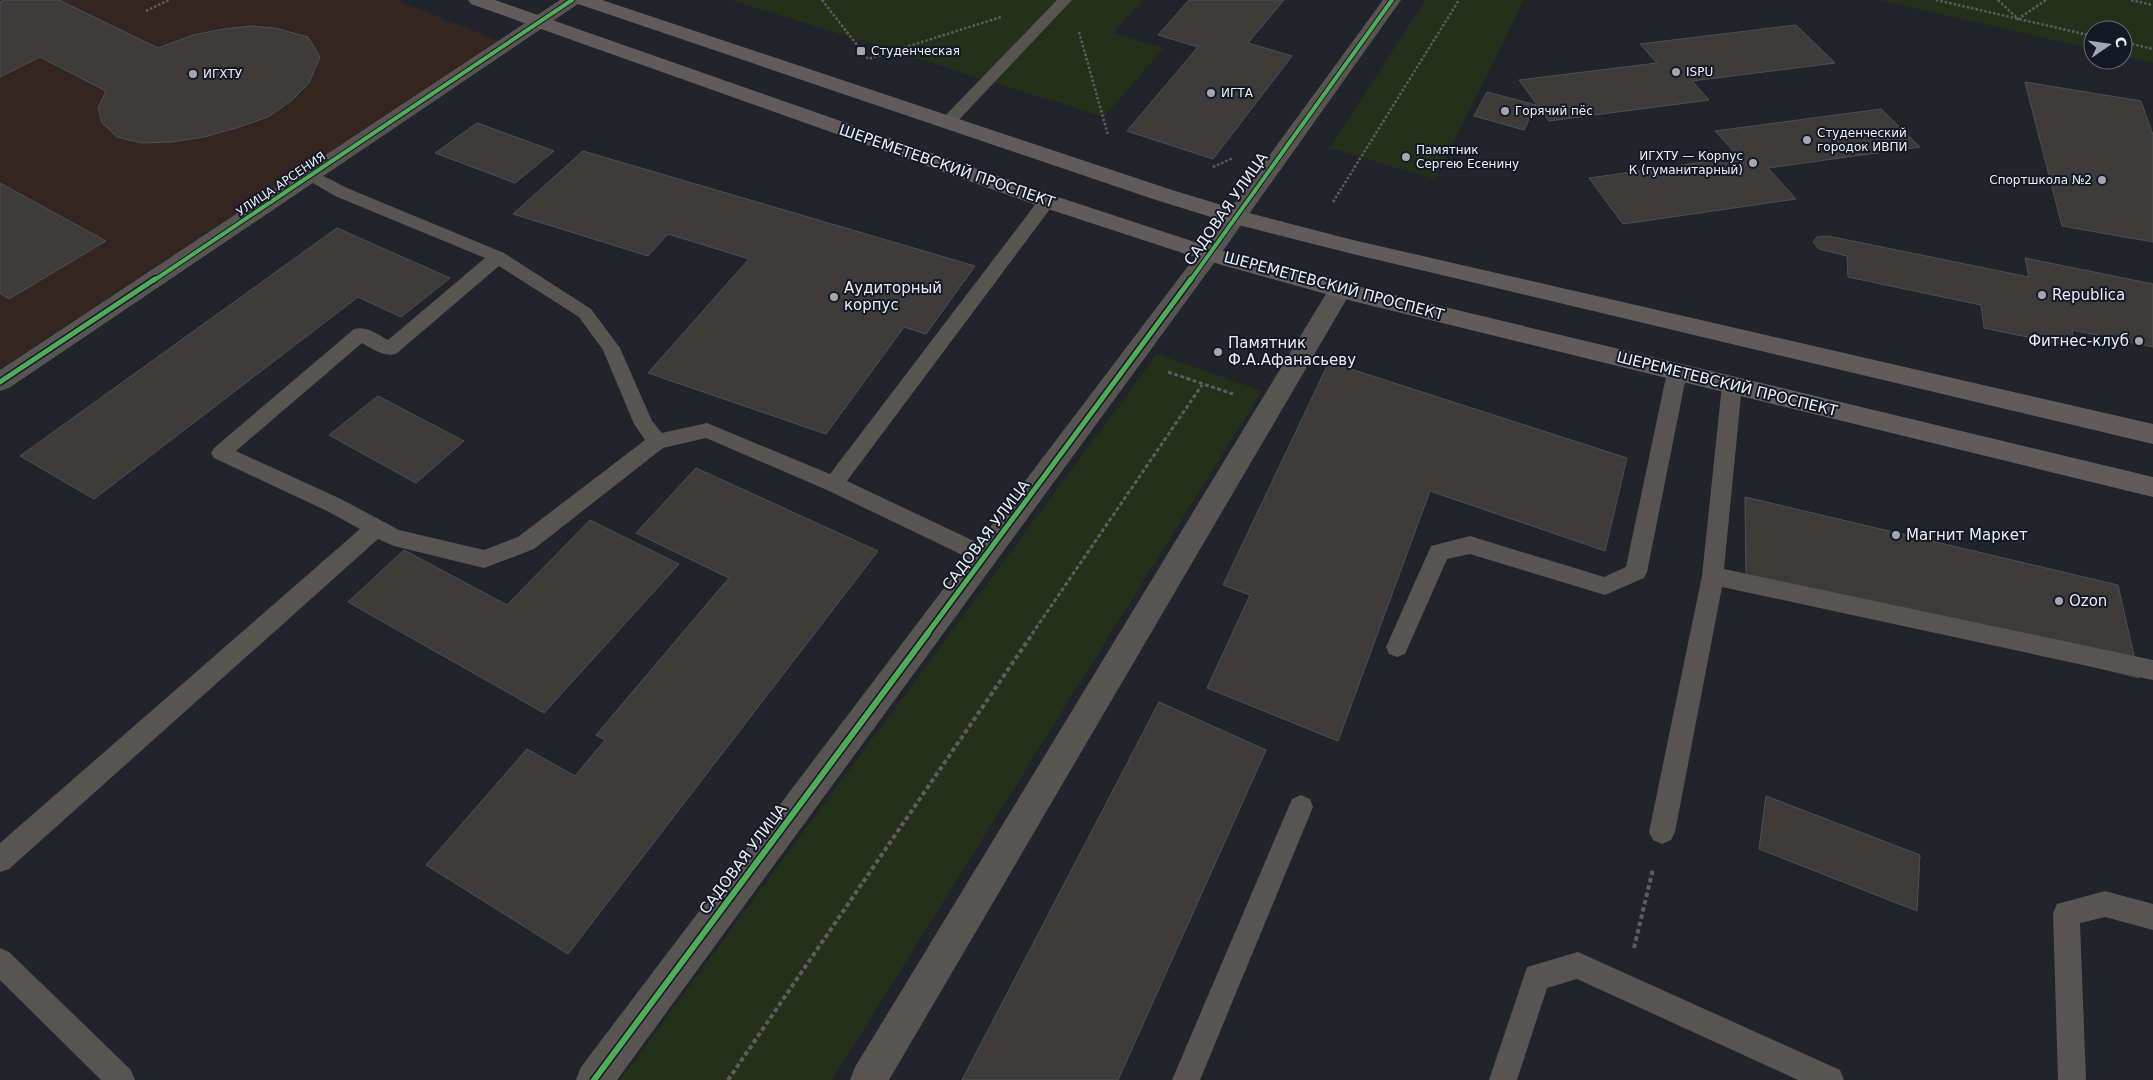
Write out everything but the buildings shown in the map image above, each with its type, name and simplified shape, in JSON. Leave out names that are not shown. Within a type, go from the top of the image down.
[{"type":"main road","name":"ШЕРЕМЕТЕВСКИЙ ПРОСПЕКТ","points":[[477,0],[1047,202],[1209,254],[1340,290],[2153,487]]},
{"type":"main road","points":[[584,0],[1236,217],[1353,247],[2153,434]]},
{"type":"street","name":"УЛИЦА АРСЕНИЯ","points":[[0,382],[572,0]]},
{"type":"street","name":"САДОВАЯ УЛИЦА","points":[[594,1080],[1209,254],[1392,0]]},
{"type":"street","points":[[868,1080],[1340,290]]},
{"type":"lane","points":[[948,122],[1065,0]]},
{"type":"lane","points":[[312,175],[341,192],[498,258],[585,313],[611,348],[644,424],[657,442]]},
{"type":"lane","points":[[834,484],[1047,202]]},
{"type":"lane","points":[[498,258],[389,349],[361,334],[221,453],[334,504],[394,537],[484,559],[526,543],[657,442],[707,430],[834,484],[985,556]]},
{"type":"lane","points":[[1397,647],[1439,552],[1470,545],[1605,586],[1636,572],[1677,372]]},
{"type":"lane","points":[[1662,832],[1713,576],[1732,385]]},
{"type":"lane","points":[[0,860],[377,527]]},
{"type":"lane","points":[[1713,576],[2153,670]]},
{"type":"lane","points":[[1186,1080],[1300,807]]},
{"type":"lane","points":[[2072,1080],[2066,913],[2105,904],[2153,917]]},
{"type":"lane","points":[[0,961],[122,1080]]},
{"type":"lane","points":[[1503,1080],[1537,977],[1578,965],[1830,1080]]},
{"type":"path","points":[[146,11],[169,0]]},
{"type":"path","points":[[822,0],[868,59],[1009,15]]},
{"type":"path","points":[[1334,202],[1459,0]]},
{"type":"path","points":[[1936,0],[2083,34]]},
{"type":"path","points":[[1998,0],[2018,18]]},
{"type":"path","points":[[2018,18],[2046,0]]},
{"type":"path","points":[[2131,0],[2153,5]]},
{"type":"path","points":[[1077,27],[1108,135]]},
{"type":"path","points":[[2133,44],[2153,49]]},
{"type":"path","points":[[728,1080],[1202,385]]},
{"type":"path","points":[[1625,985],[1662,832]]},
{"type":"shaded area","points":[[0,0],[397,0],[499,41],[0,369]]},
{"type":"green space","points":[[731,0],[1143,0],[1113,33],[1164,48],[1104,117]]},
{"type":"green space","points":[[1426,0],[1524,0],[1435,179],[1329,148]]},
{"type":"green space","points":[[1879,0],[2153,0],[2153,63],[2133,58],[2133,20],[2083,20],[2083,47]]},
{"type":"green space","points":[[1157,354],[1262,391],[832,1080],[620,1080]]},
{"type":"cycle path","points":[[0,382],[572,0]]},
{"type":"cycle path","points":[[594,1080],[1179,296],[1392,0]]},
{"type":"place","name":"Студенческая","points":[[861,51]]},
{"type":"place","name":"ISPU","points":[[1676,72]]},
{"type":"place","name":"ИГХТУ","points":[[193,74]]},
{"type":"place","name":"ИГТА","points":[[1211,93]]},
{"type":"place","name":"Горячий пёс","points":[[1505,111]]},
{"type":"place","name":"Студенческий городок ИВПИ","points":[[1807,140]]},
{"type":"place","name":"Памятник Сергею Есенину","points":[[1406,157]]},
{"type":"place","name":"ИГХТУ — Корпус К (гуманитарный)","points":[[1753,163]]},
{"type":"place","name":"Спортшкола №2","points":[[2102,180]]},
{"type":"place","name":"Republica","points":[[2042,295]]},
{"type":"place","name":"Аудиторный корпус","points":[[834,297]]},
{"type":"place","name":"Фитнес-клуб","points":[[2139,341]]},
{"type":"place","name":"Памятник Ф.А.Афанасьеву","points":[[1218,352]]},
{"type":"place","name":"Магнит Маркет","points":[[1896,535]]},
{"type":"place","name":"Ozon","points":[[2059,601]]}]
